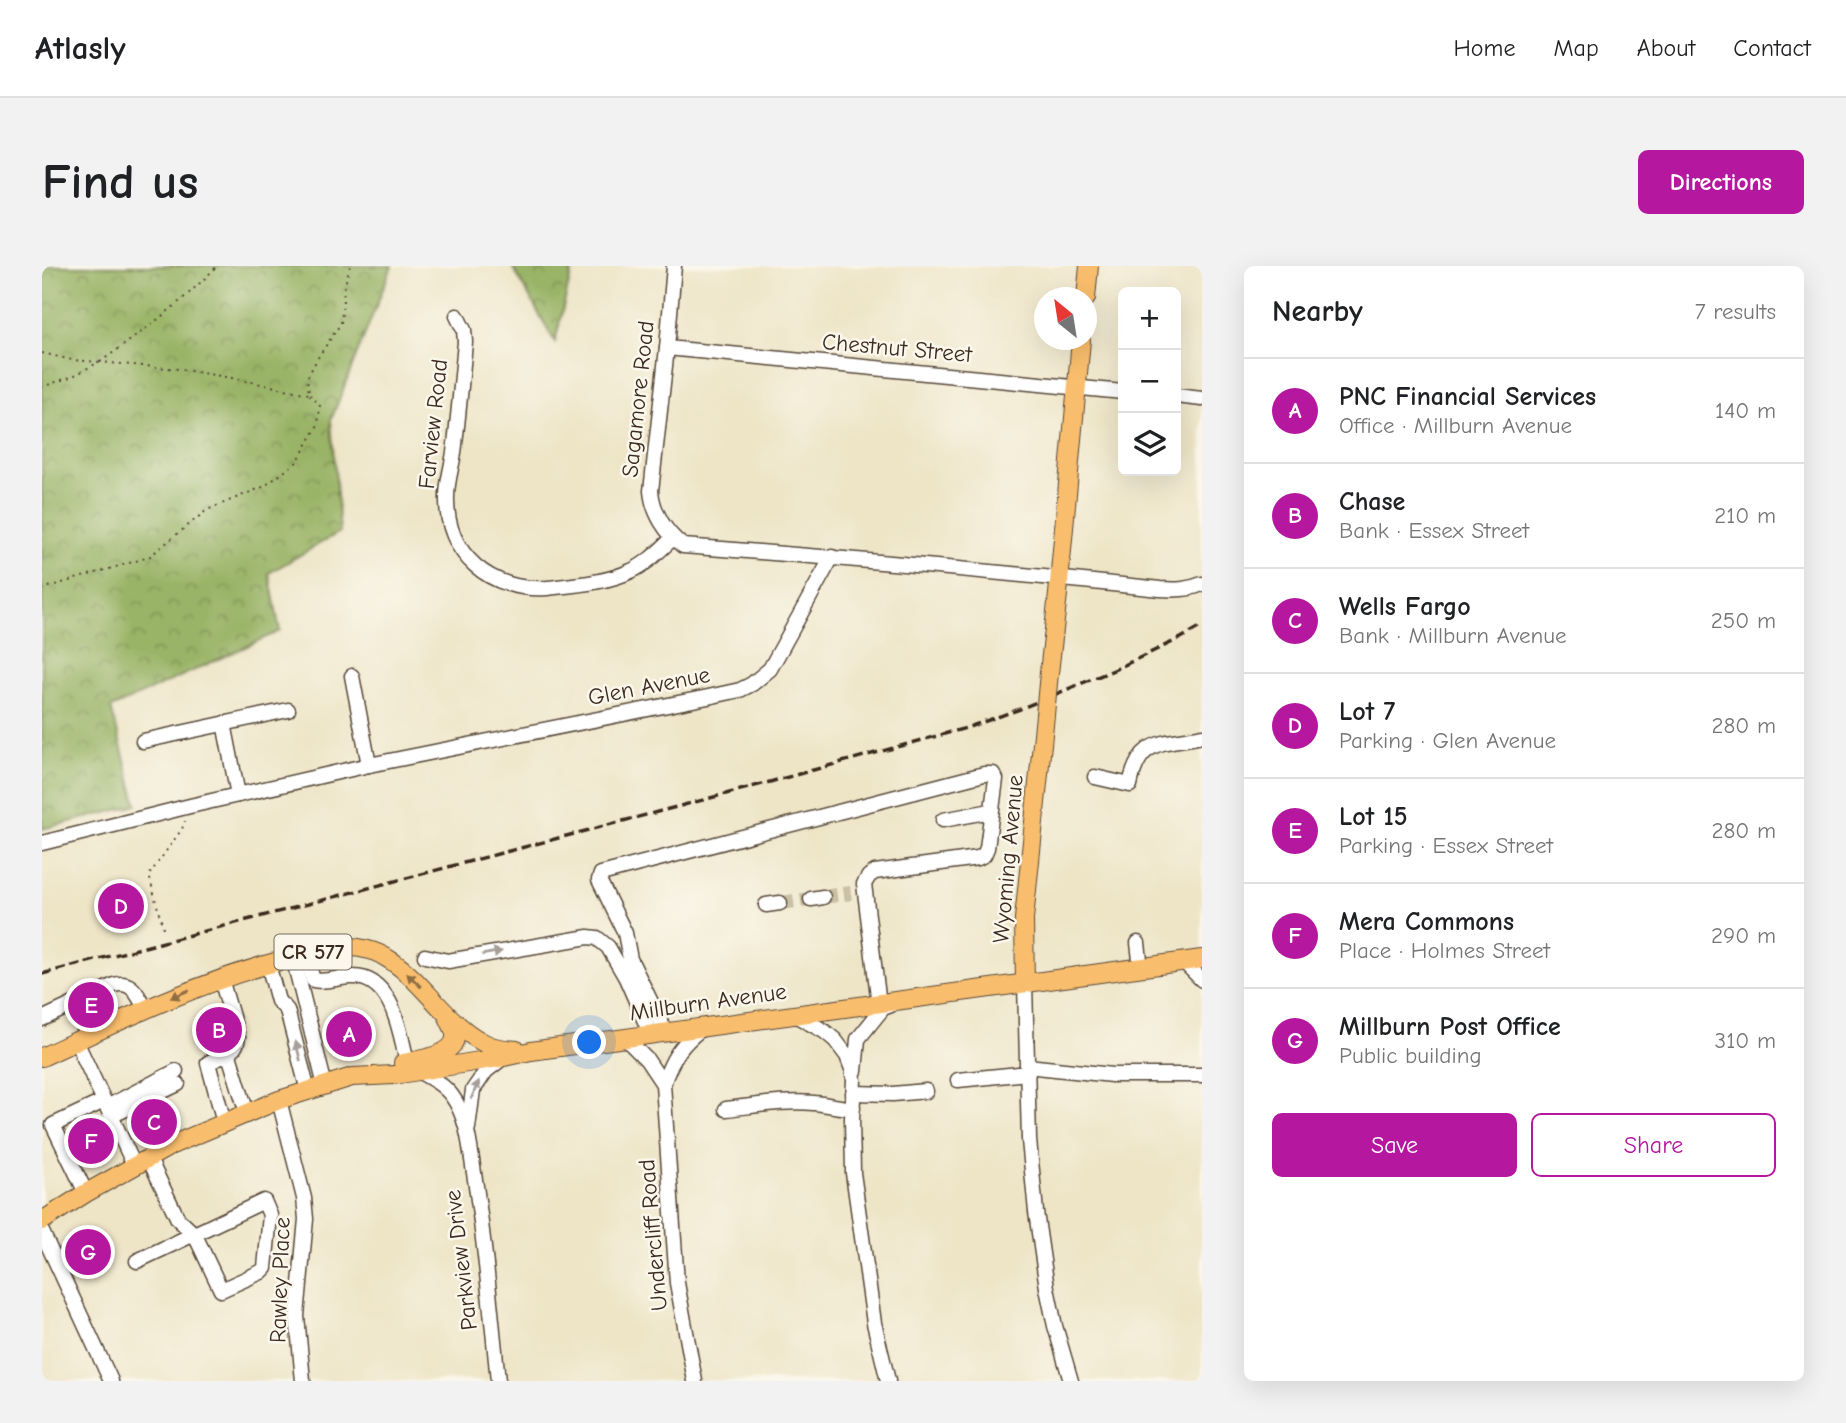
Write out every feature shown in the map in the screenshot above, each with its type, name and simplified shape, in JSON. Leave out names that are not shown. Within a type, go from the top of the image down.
[{"type":"main road","points":[[1087,287],[1089,266]]},
{"type":"main road","name":"Wyoming Avenue","points":[[1025,983],[1024,919],[1081,350]]},
{"type":"main road","name":"CR 577","points":[[42,1057],[195,987],[300,955],[338,947],[358,948],[385,957],[404,970],[468,1032],[490,1046],[531,1051]]},
{"type":"main road","name":"Millburn Avenue","points":[[412,1067],[504,1057],[531,1051],[1193,961]]},
{"type":"main road","points":[[42,1221],[141,1161],[224,1122],[279,1100],[352,1077],[412,1067],[441,1054],[453,1045],[454,1031],[446,1013]]},
{"type":"street","name":"Sagamore Road","points":[[673,538],[656,511],[651,491],[674,266]]},
{"type":"street","name":"Farview Road","points":[[457,316],[464,330],[465,342],[447,503],[454,535],[473,565],[496,580],[527,589],[579,584],[632,571],[673,538]]},
{"type":"street","name":"Chestnut Street","points":[[667,348],[1118,392]]},
{"type":"street","points":[[1181,396],[1202,398]]},
{"type":"street","points":[[673,538],[683,546],[832,557],[1175,590],[1202,584]]},
{"type":"street","name":"Glen Avenue","points":[[42,844],[369,765],[717,696],[752,684],[770,669],[776,660],[832,557]]},
{"type":"street","points":[[352,676],[369,765]]},
{"type":"street","points":[[143,741],[288,710]]},
{"type":"street","points":[[224,723],[238,795]]},
{"type":"street","points":[[1095,778],[1130,785],[1133,769],[1142,754],[1155,744],[1202,736]]},
{"type":"street","points":[[659,1034],[630,959],[625,933],[599,880],[601,874],[993,774],[996,779],[984,855],[876,872],[869,876],[858,893],[879,1004]]},
{"type":"street","points":[[943,820],[992,811]]},
{"type":"street","points":[[425,956],[448,961],[588,937],[597,938],[608,947],[659,1034]]},
{"type":"street","points":[[1138,943],[1141,968]]},
{"type":"street","points":[[300,955],[313,980],[354,976],[378,987],[390,1000],[412,1067]]},
{"type":"street","points":[[300,955],[317,1088]]},
{"type":"street","points":[[1193,961],[1202,980]]},
{"type":"street","points":[[268,964],[278,1001],[287,1010],[317,1088]]},
{"type":"street","points":[[221,979],[238,1037],[237,1045],[229,1055],[208,1063],[224,1122]]},
{"type":"street","points":[[42,1019],[122,983],[133,989],[146,1009]]},
{"type":"street","name":"Wyoming Avenue","points":[[1025,983],[1028,1140],[1046,1288],[1071,1381]]},
{"type":"street","points":[[888,1381],[874,1323],[853,1172],[853,1094],[858,1039],[883,1008],[900,1001]]},
{"type":"street","points":[[795,1015],[824,1031],[839,1045],[847,1056],[853,1094]]},
{"type":"street","name":"Undercliff Road","points":[[695,1381],[677,1283],[663,1084],[681,1046],[701,1029]]},
{"type":"street","points":[[625,1038],[646,1060],[663,1084]]},
{"type":"street","points":[[76,1041],[107,1108],[178,1219],[195,1234],[220,1290],[265,1268],[271,1215],[264,1201],[195,1234],[137,1261]]},
{"type":"street","points":[[229,1055],[247,1113]]},
{"type":"street","name":"Parkview Drive","points":[[468,1133],[473,1090],[486,1071],[504,1057]]},
{"type":"street","name":"Parkview Drive","points":[[412,1067],[443,1086],[452,1096],[468,1133],[480,1209],[498,1381]]},
{"type":"street","points":[[958,1080],[1027,1069],[1202,1075]]},
{"type":"street","points":[[86,1193],[53,1125],[107,1108],[177,1078],[131,1106],[107,1108]]},
{"type":"street","points":[[726,1109],[788,1103],[816,1103],[841,1108],[853,1094],[926,1091]]},
{"type":"street","name":"Rawley Place","points":[[279,1100],[304,1198],[306,1219],[297,1316],[303,1381]]},
{"type":"street","points":[[42,1232],[111,1381]]},
{"type":"path","points":[[42,387],[99,362],[153,324],[217,266]]},
{"type":"path","points":[[309,394],[307,377],[341,323],[344,288],[350,266]]},
{"type":"path","points":[[42,353],[72,360],[177,369],[232,378],[309,394],[320,406],[318,425],[297,462],[265,486],[207,510],[149,556],[42,589]]},
{"type":"path","points":[[163,928],[149,875],[182,829],[185,820]]},
{"type":"green space","points":[[42,266],[392,266],[331,420],[340,532],[269,573],[280,631],[111,708],[137,805],[42,829]]},
{"type":"green space","points":[[512,266],[573,266],[555,342]]},
{"type":"tunnel","points":[[823,897],[851,893]]},
{"type":"tunnel","points":[[780,903],[811,899]]},
{"type":"railway","points":[[42,974],[966,728],[1116,669],[1202,626]]},
{"type":"place","name":"Lot 7","points":[[121,906]]},
{"type":"place","name":"Lot 15","points":[[91,1005]]},
{"type":"place","name":"Chase","points":[[219,1030]]},
{"type":"place","name":"PNC Financial Services","points":[[349,1034]]},
{"type":"place","name":"Wells Fargo","points":[[154,1122]]},
{"type":"place","name":"Mera Commons","points":[[91,1141]]},
{"type":"place","name":"Millburn Post Office","points":[[88,1252]]}]
